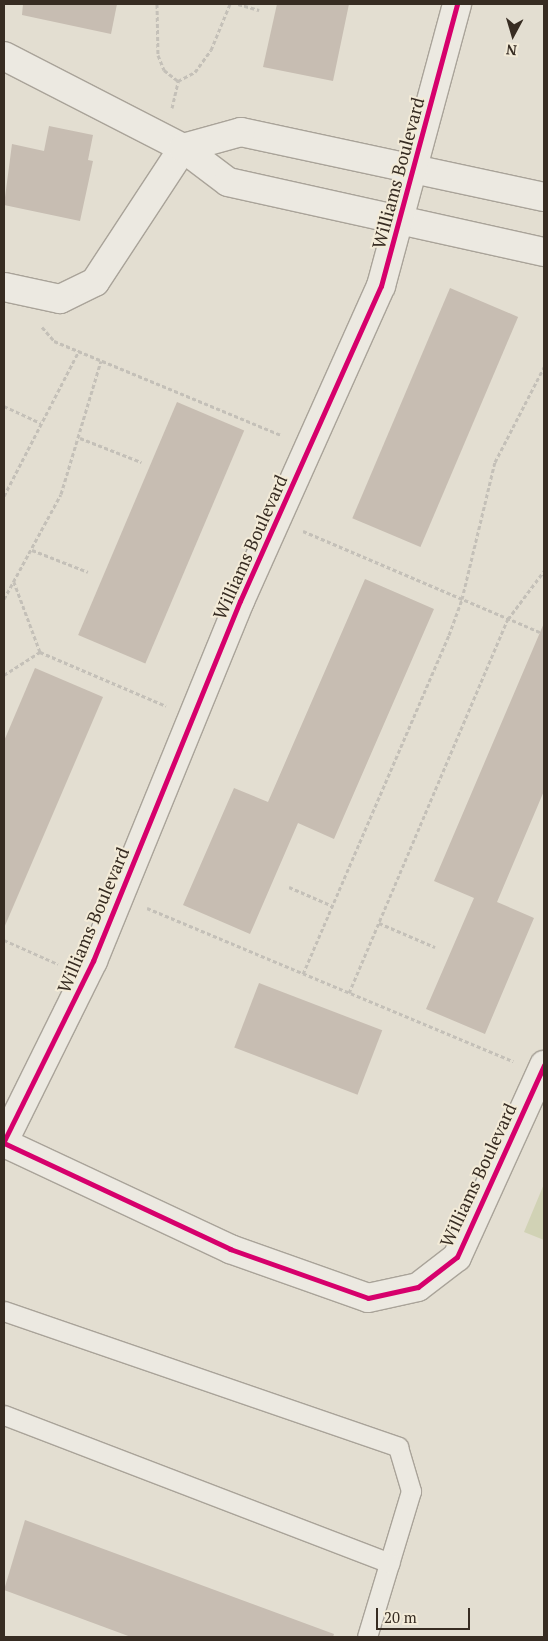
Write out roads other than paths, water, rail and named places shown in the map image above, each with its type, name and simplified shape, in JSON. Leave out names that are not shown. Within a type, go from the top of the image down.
[{"type":"street","name":"Williams Boulevard","points":[[457,4],[401,220],[381,286],[277,519],[85,975],[4,1142],[230,1249],[368,1298],[418,1287],[457,1256],[543,1069]]},
{"type":"street","name":"Williams Boulevard","points":[[4,56],[183,148],[228,182],[544,252]]},
{"type":"street","name":"Williams Boulevard","points":[[183,148],[241,132],[544,197]]},
{"type":"street","points":[[7,288],[60,299],[95,282],[183,148]]},
{"type":"lane","points":[[4,1311],[398,1447],[411,1492],[367,1637]]},
{"type":"lane","points":[[4,1414],[390,1563]]}]
